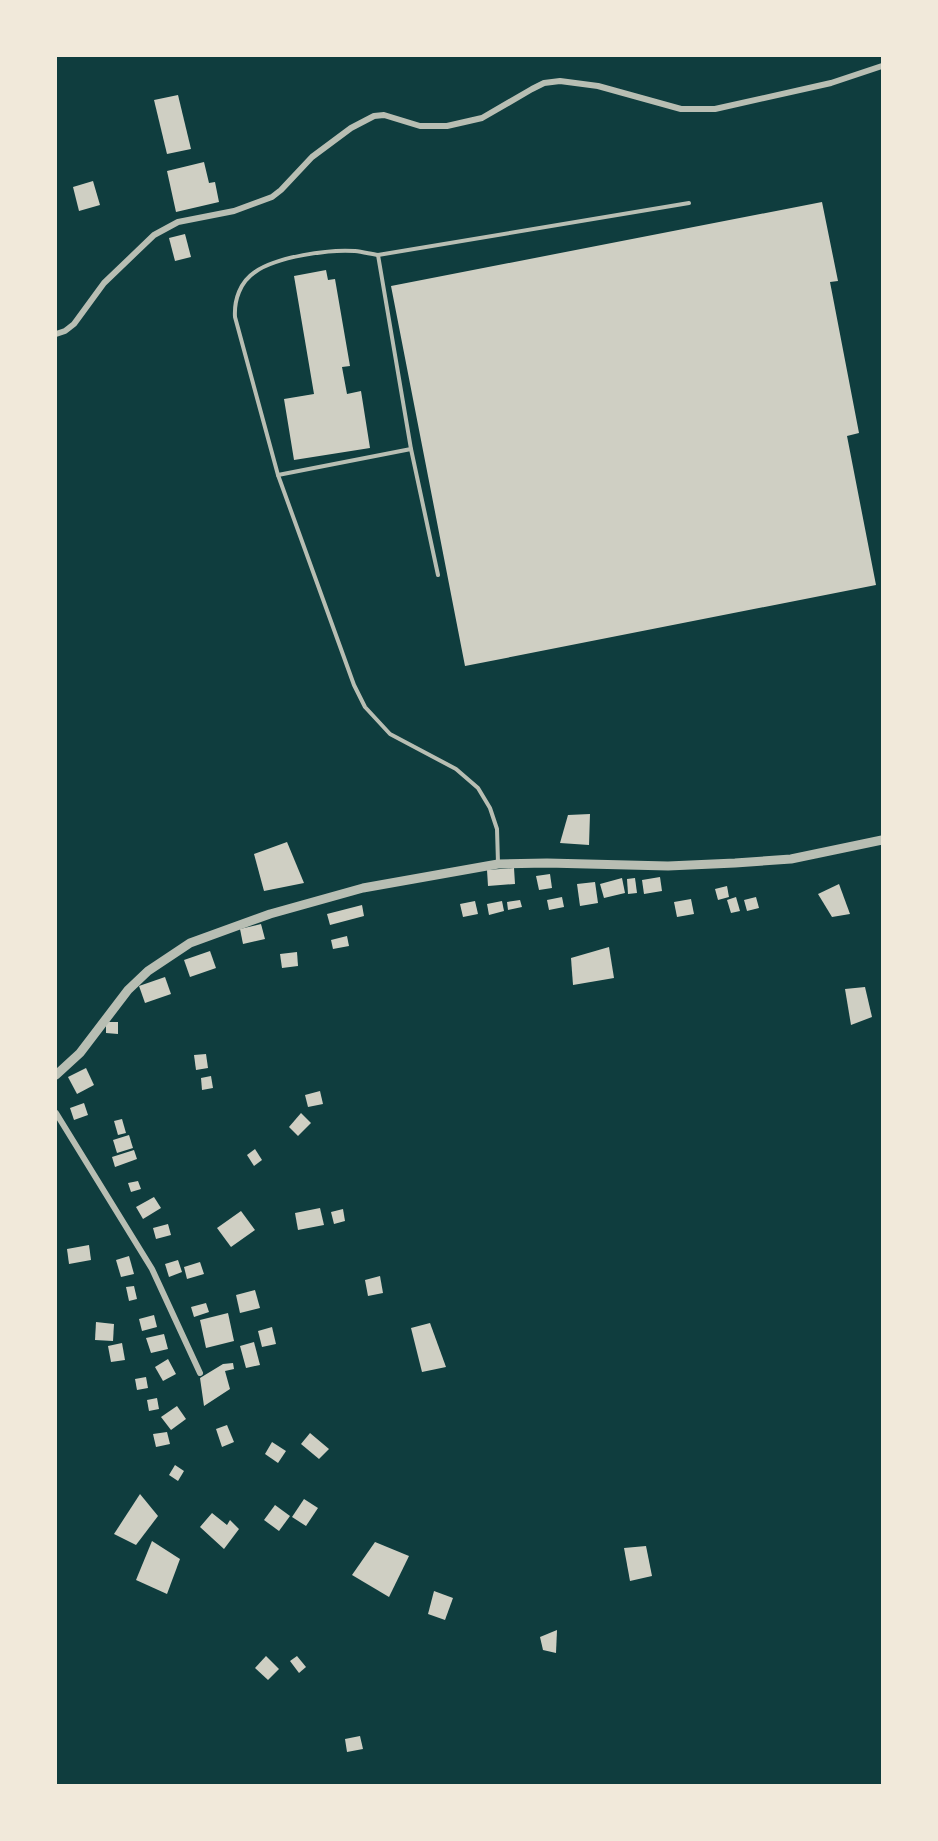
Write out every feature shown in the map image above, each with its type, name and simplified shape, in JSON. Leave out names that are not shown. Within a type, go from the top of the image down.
[{"type":"street","points":[[56,334],[74,324],[104,283],[153,235],[178,222],[234,211],[272,197],[312,157],[351,128],[374,116],[384,115],[420,126],[447,126],[482,118],[538,86],[560,81],[598,86],[681,109],[706,110],[831,83],[882,66]]},
{"type":"street","points":[[56,1075],[80,1053],[128,990],[148,970],[190,943],[270,914],[363,888],[498,864],[547,862],[668,866],[735,863],[791,859],[882,840]]},
{"type":"street","points":[[56,1113],[152,1269],[200,1373]]},
{"type":"lane","points":[[498,864],[497,829],[490,808],[478,788],[456,770],[390,734],[365,707],[354,685],[278,475],[235,317],[234,303],[242,286],[255,272],[277,262],[343,251],[378,255],[689,203]]},
{"type":"lane","points":[[378,255],[411,449],[438,575]]},
{"type":"lane","points":[[278,475],[411,449]]},
{"type":"building","points":[[178,95],[191,149],[167,154],[154,100]]},
{"type":"building","points":[[204,162],[209,183],[215,182],[219,202],[176,212],[167,171]]},
{"type":"building","points":[[93,181],[100,205],[79,211],[73,187]]},
{"type":"building","points":[[822,202],[838,281],[830,282],[859,433],[847,436],[876,585],[465,666],[391,286]]},
{"type":"building","points":[[185,234],[191,257],[175,261],[169,238]]},
{"type":"building","points":[[326,270],[328,280],[335,279],[350,366],[342,367],[347,394],[361,391],[370,448],[294,460],[284,399],[314,394],[294,276]]},
{"type":"building","points":[[590,814],[589,845],[560,843],[568,815]]},
{"type":"building","points":[[287,842],[304,883],[264,891],[254,854]]},
{"type":"building","points":[[514,868],[515,884],[488,886],[487,870]]},
{"type":"building","points":[[550,874],[552,888],[539,890],[536,876]]},
{"type":"building","points":[[660,877],[662,891],[644,894],[642,880]]},
{"type":"building","points":[[622,878],[625,893],[604,898],[600,884]]},
{"type":"building","points":[[635,878],[637,893],[628,894],[627,879]]},
{"type":"building","points":[[595,882],[598,903],[580,906],[577,884]]},
{"type":"building","points":[[839,884],[850,914],[832,917],[818,894]]},
{"type":"building","points":[[727,886],[729,897],[718,900],[715,889]]},
{"type":"building","points":[[562,897],[564,907],[549,910],[547,900]]},
{"type":"building","points":[[736,897],[740,911],[731,913],[727,900]]},
{"type":"building","points":[[756,897],[759,908],[747,911],[744,900]]},
{"type":"building","points":[[691,899],[694,914],[677,917],[674,902]]},
{"type":"building","points":[[520,900],[522,907],[508,910],[507,902]]},
{"type":"building","points":[[475,901],[478,914],[463,917],[460,904]]},
{"type":"building","points":[[502,901],[504,911],[489,915],[487,904]]},
{"type":"building","points":[[362,905],[364,916],[330,925],[327,914]]},
{"type":"building","points":[[261,924],[265,939],[243,944],[240,929]]},
{"type":"building","points":[[347,936],[349,946],[333,949],[331,940]]},
{"type":"building","points":[[609,947],[614,978],[573,985],[571,958]]},
{"type":"building","points":[[210,951],[216,968],[190,977],[184,960]]},
{"type":"building","points":[[297,952],[298,966],[282,968],[280,954]]},
{"type":"building","points":[[165,977],[171,994],[145,1003],[139,986]]},
{"type":"building","points":[[865,987],[872,1017],[851,1025],[845,989]]},
{"type":"building","points":[[106,1022],[118,1022],[118,1034],[106,1033]]},
{"type":"building","points":[[206,1054],[208,1068],[196,1070],[194,1055]]},
{"type":"building","points":[[86,1068],[94,1085],[77,1094],[68,1077]]},
{"type":"building","points":[[211,1076],[213,1088],[202,1090],[201,1078]]},
{"type":"building","points":[[320,1091],[323,1104],[308,1107],[305,1095]]},
{"type":"building","points":[[84,1103],[88,1115],[74,1120],[70,1108]]},
{"type":"building","points":[[301,1113],[311,1123],[298,1136],[289,1127]]},
{"type":"building","points":[[122,1119],[126,1133],[118,1135],[114,1121]]},
{"type":"building","points":[[129,1135],[133,1148],[117,1153],[113,1140]]},
{"type":"building","points":[[255,1149],[262,1160],[254,1166],[247,1155]]},
{"type":"building","points":[[134,1150],[137,1159],[115,1167],[112,1157]]},
{"type":"building","points":[[138,1181],[141,1189],[131,1192],[128,1183]]},
{"type":"building","points":[[154,1197],[161,1208],[143,1219],[136,1207]]},
{"type":"building","points":[[320,1208],[324,1225],[298,1230],[295,1213]]},
{"type":"building","points":[[343,1209],[345,1221],[334,1224],[331,1212]]},
{"type":"building","points":[[241,1211],[255,1230],[231,1247],[217,1228]]},
{"type":"building","points":[[168,1224],[171,1235],[156,1239],[153,1228]]},
{"type":"building","points":[[89,1245],[91,1260],[69,1264],[67,1249]]},
{"type":"building","points":[[129,1256],[134,1274],[121,1277],[116,1260]]},
{"type":"building","points":[[178,1260],[182,1272],[169,1277],[165,1264]]},
{"type":"building","points":[[200,1262],[204,1274],[187,1279],[184,1267]]},
{"type":"building","points":[[380,1276],[383,1293],[368,1296],[365,1280]]},
{"type":"building","points":[[134,1286],[137,1299],[129,1301],[126,1287]]},
{"type":"building","points":[[255,1290],[260,1308],[240,1313],[236,1295]]},
{"type":"building","points":[[206,1303],[209,1312],[194,1317],[191,1307]]},
{"type":"building","points":[[228,1313],[234,1341],[206,1348],[200,1320]]},
{"type":"building","points":[[154,1315],[157,1327],[142,1331],[139,1319]]},
{"type":"building","points":[[96,1322],[114,1324],[113,1341],[95,1340]]},
{"type":"building","points":[[430,1323],[446,1367],[422,1372],[411,1328]]},
{"type":"building","points":[[272,1327],[276,1344],[262,1347],[258,1331]]},
{"type":"building","points":[[164,1334],[168,1349],[151,1353],[146,1338]]},
{"type":"building","points":[[254,1342],[260,1365],[246,1368],[240,1346]]},
{"type":"building","points":[[122,1343],[125,1360],[111,1362],[108,1346]]},
{"type":"building","points":[[168,1359],[176,1374],[163,1381],[155,1367]]},
{"type":"building","points":[[233,1363],[234,1369],[225,1371],[230,1389],[204,1406],[200,1378],[223,1364]]},
{"type":"building","points":[[146,1377],[148,1388],[137,1390],[135,1379]]},
{"type":"building","points":[[157,1398],[159,1409],[149,1411],[147,1400]]},
{"type":"building","points":[[177,1406],[186,1419],[171,1430],[161,1417]]},
{"type":"building","points":[[227,1425],[234,1442],[222,1447],[216,1429]]},
{"type":"building","points":[[167,1432],[170,1444],[156,1447],[153,1434]]},
{"type":"building","points":[[310,1433],[329,1449],[319,1459],[301,1444]]},
{"type":"building","points":[[272,1442],[286,1451],[278,1463],[265,1454]]},
{"type":"building","points":[[175,1465],[184,1471],[178,1481],[169,1475]]},
{"type":"building","points":[[140,1494],[158,1516],[136,1545],[114,1534]]},
{"type":"building","points":[[304,1499],[318,1508],[306,1526],[292,1517]]},
{"type":"building","points":[[275,1505],[290,1516],[279,1531],[264,1520]]},
{"type":"building","points":[[212,1513],[227,1525],[230,1520],[239,1529],[224,1549],[200,1527]]},
{"type":"building","points":[[152,1541],[180,1559],[167,1594],[136,1580]]},
{"type":"building","points":[[375,1542],[409,1556],[389,1597],[352,1575]]},
{"type":"building","points":[[646,1546],[652,1576],[630,1581],[624,1548]]},
{"type":"building","points":[[434,1591],[453,1598],[445,1620],[428,1614]]},
{"type":"building","points":[[557,1630],[556,1653],[543,1650],[540,1637]]},
{"type":"building","points":[[266,1656],[279,1669],[268,1680],[255,1668]]},
{"type":"building","points":[[297,1656],[306,1667],[299,1673],[290,1661]]},
{"type":"building","points":[[360,1736],[363,1749],[347,1752],[345,1739]]}]
